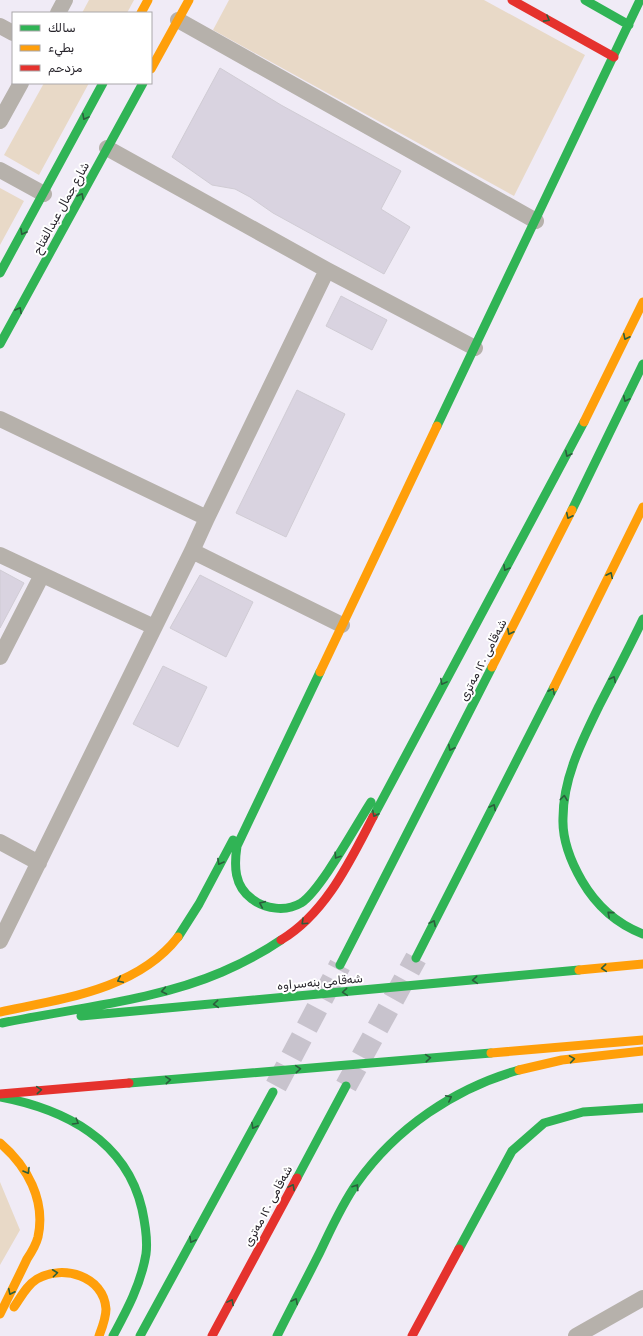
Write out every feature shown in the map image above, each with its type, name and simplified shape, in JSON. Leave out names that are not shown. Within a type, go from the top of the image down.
[{"type":"main road","points":[[142,12],[148,0]]},
{"type":"main road","points":[[152,67],[189,0]]},
{"type":"main road","points":[[512,0],[614,57]]},
{"type":"main road","points":[[585,0],[629,25]]},
{"type":"main road","points":[[419,729],[320,882],[306,899],[300,903],[282,908],[261,905],[248,896],[234,874],[237,846],[640,0]]},
{"type":"main road","name":"شارع جمال عبدالفتاح","points":[[0,273],[102,84]]},
{"type":"main road","name":"شارع جمال عبدالفتاح","points":[[0,344],[142,84]]},
{"type":"main road","points":[[1,1024],[35,1015],[164,991],[205,980],[242,965],[287,937],[317,910],[334,888],[362,838],[466,639],[541,506],[643,302]]},
{"type":"main road","name":"شەقامی ١٢٠ مەتری","points":[[340,965],[567,520],[643,364]]},
{"type":"main road","points":[[416,958],[573,651],[643,507]]},
{"type":"main road","points":[[643,619],[577,751],[565,786],[562,808],[563,830],[568,851],[584,884],[594,899],[611,915],[643,934]]},
{"type":"main road","points":[[0,1012],[89,991],[120,980],[142,968],[162,953],[175,940],[190,917],[280,755]]},
{"type":"main road","name":"شەقامی بنەسراوە","points":[[1,1024],[643,964]]},
{"type":"main road","points":[[0,1094],[643,1040]]},
{"type":"main road","points":[[277,1336],[335,1222],[357,1184],[392,1141],[422,1115],[444,1101],[503,1074],[543,1064],[643,1051]]},
{"type":"main road","name":"شەقامی ١٢٠ مەتری","points":[[212,1336],[346,1086]]},
{"type":"main road","points":[[140,1336],[273,1092]]},
{"type":"main road","points":[[0,1097],[56,1110],[79,1124],[109,1146],[133,1183],[144,1214],[146,1256],[140,1279],[113,1336]]},
{"type":"main road","points":[[412,1336],[512,1151],[544,1124],[583,1112],[643,1108]]},
{"type":"main road","points":[[0,1143],[16,1156],[26,1169],[34,1185],[39,1207],[38,1238],[0,1314]]},
{"type":"main road","points":[[4,1323],[27,1288],[37,1279],[58,1272],[74,1273],[92,1283],[98,1288],[104,1298],[106,1310],[99,1336]]},
{"type":"street","points":[[59,12],[66,0]]},
{"type":"street","points":[[178,20],[536,221]]},
{"type":"street","points":[[0,26],[12,32]]},
{"type":"street","points":[[0,121],[20,84]]},
{"type":"street","points":[[108,148],[327,270],[475,348]]},
{"type":"street","points":[[0,170],[44,194]]},
{"type":"street","points":[[0,941],[192,551],[327,270]]},
{"type":"street","points":[[0,419],[207,518]]},
{"type":"street","points":[[192,551],[342,625]]},
{"type":"street","points":[[0,555],[154,627]]},
{"type":"street","points":[[0,658],[42,575]]},
{"type":"street","points":[[0,842],[39,863]]},
{"type":"street","points":[[576,1336],[643,1298]]},
{"type":"shaded area","points":[[89,0],[134,0],[128,12],[83,12]]},
{"type":"shaded area","points":[[229,0],[484,0],[585,55],[514,196],[213,30]]},
{"type":"shaded area","points":[[43,84],[88,84],[39,175],[4,155]]},
{"type":"shaded area","points":[[0,188],[24,201],[0,245]]},
{"type":"shaded area","points":[[0,1182],[20,1230],[0,1265]]},
{"type":"building","points":[[220,68],[281,105],[401,171],[381,209],[410,227],[384,274],[273,213],[250,197],[235,189],[212,185],[172,157]]},
{"type":"building","points":[[341,296],[387,320],[372,350],[326,326]]},
{"type":"building","points":[[297,390],[345,414],[286,537],[236,513]]},
{"type":"building","points":[[0,570],[24,583],[0,628]]},
{"type":"building","points":[[200,575],[253,602],[226,657],[170,628]]},
{"type":"building","points":[[163,666],[207,687],[178,747],[133,724]]},
{"type":"tunnel","points":[[346,1086],[416,958]]},
{"type":"tunnel","points":[[276,1086],[340,965]]},
{"type":"traffic: fast","points":[[585,0],[629,25]]},
{"type":"traffic: fast","points":[[437,426],[640,0]]},
{"type":"traffic: fast","points":[[0,273],[102,84]]},
{"type":"traffic: fast","points":[[0,344],[142,84]]},
{"type":"traffic: fast","points":[[572,510],[643,364]]},
{"type":"traffic: fast","points":[[373,817],[584,422]]},
{"type":"traffic: fast","points":[[643,619],[580,746],[566,789],[563,818],[564,835],[568,851],[578,874],[588,890],[608,913],[624,925],[643,934]]},
{"type":"traffic: fast","points":[[340,965],[492,667]]},
{"type":"traffic: fast","points":[[320,672],[237,846],[237,875],[246,894],[257,902],[269,907],[289,908],[301,903],[309,896],[328,871],[371,802]]},
{"type":"traffic: fast","points":[[416,958],[554,687]]},
{"type":"traffic: fast","points":[[178,937],[199,904],[233,840]]},
{"type":"traffic: fast","points":[[2,1023],[114,1003],[196,982],[230,969],[281,940]]},
{"type":"traffic: fast","points":[[81,1016],[579,970]]},
{"type":"traffic: fast","points":[[129,1083],[491,1053]]},
{"type":"traffic: fast","points":[[277,1336],[342,1208],[357,1183],[373,1163],[409,1128],[450,1099],[495,1078],[519,1070]]},
{"type":"traffic: fast","points":[[297,1178],[346,1086]]},
{"type":"traffic: fast","points":[[140,1336],[273,1092]]},
{"type":"traffic: fast","points":[[0,1097],[24,1102],[47,1110],[69,1120],[89,1132],[107,1146],[122,1164],[134,1185],[142,1209],[147,1248],[141,1276],[128,1307],[113,1336]]},
{"type":"traffic: fast","points":[[459,1249],[512,1151],[544,1123],[583,1112],[643,1108]]},
{"type":"traffic: slow","points":[[142,12],[148,0]]},
{"type":"traffic: slow","points":[[152,67],[189,0]]},
{"type":"traffic: slow","points":[[584,422],[643,302]]},
{"type":"traffic: slow","points":[[320,672],[437,426]]},
{"type":"traffic: slow","points":[[554,687],[643,507]]},
{"type":"traffic: slow","points":[[492,667],[572,510]]},
{"type":"traffic: slow","points":[[0,1012],[72,997],[120,981],[161,955],[178,937]]},
{"type":"traffic: slow","points":[[579,970],[643,964]]},
{"type":"traffic: slow","points":[[491,1053],[643,1040]]},
{"type":"traffic: slow","points":[[519,1070],[562,1060],[643,1051]]},
{"type":"traffic: slow","points":[[0,1143],[10,1152],[26,1173],[37,1197],[40,1223],[36,1243],[0,1314]]},
{"type":"traffic: slow","points":[[14,1307],[27,1288],[37,1279],[58,1273],[70,1273],[80,1276],[90,1281],[98,1288],[104,1298],[106,1312],[99,1336]]},
{"type":"traffic: jam","points":[[512,0],[614,57]]},
{"type":"traffic: jam","points":[[281,940],[297,929],[324,901],[346,868],[373,817]]},
{"type":"traffic: jam","points":[[0,1094],[129,1083]]},
{"type":"traffic: jam","points":[[212,1336],[297,1178]]},
{"type":"traffic: jam","points":[[412,1336],[459,1249]]}]
